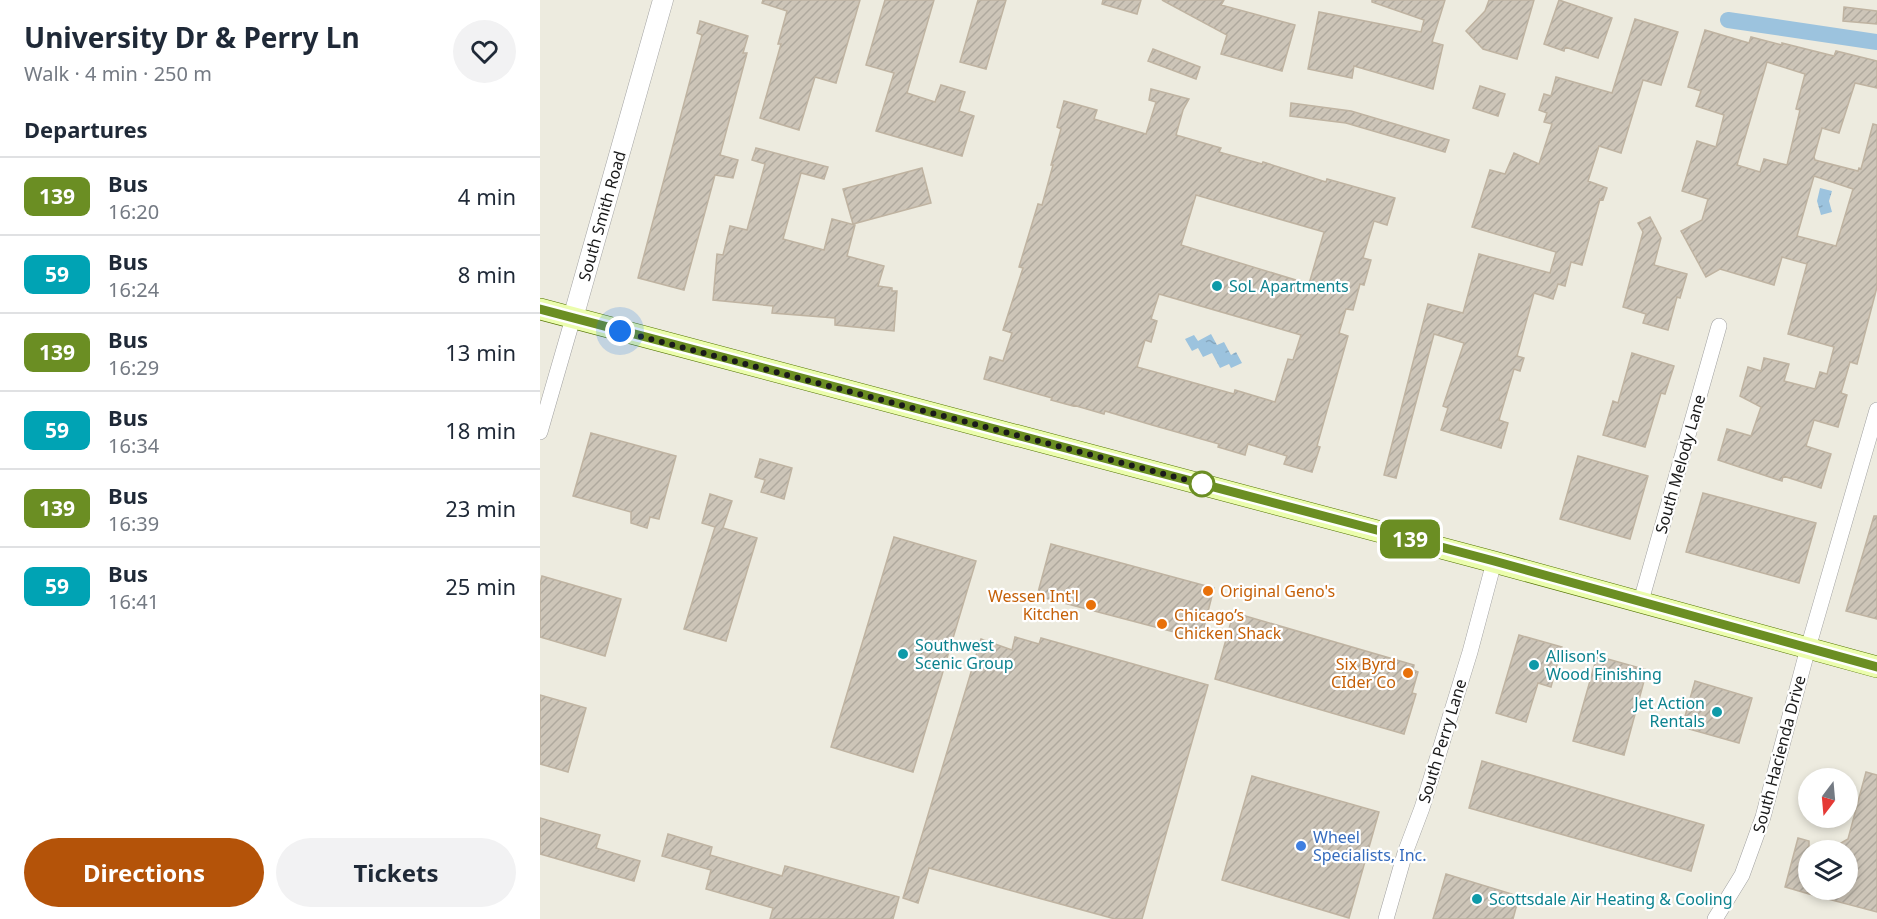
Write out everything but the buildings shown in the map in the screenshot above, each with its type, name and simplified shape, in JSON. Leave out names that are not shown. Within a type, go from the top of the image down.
[{"type":"main road","points":[[540,309],[1494,561],[1877,667]]},
{"type":"street","name":"South Smith Road","points":[[540,432],[663,0]]},
{"type":"street","name":"South Melody Lane","points":[[1641,601],[1719,326]]},
{"type":"street","name":"South Hacienda Drive","points":[[1715,919],[1737,884],[1763,817],[1808,648],[1877,410]]},
{"type":"street","name":"South Perry Lane","points":[[1386,919],[1470,652],[1494,561]]},
{"type":"water","points":[[1820,188],[1832,191],[1829,201],[1832,212],[1821,215],[1817,201]]},
{"type":"water","points":[[1211,334],[1217,345],[1224,342],[1231,355],[1236,352],[1242,363],[1231,368],[1229,364],[1220,368],[1212,353],[1203,357],[1198,348],[1192,351],[1185,339],[1194,335],[1198,341]]},
{"type":"waterway","points":[[1728,20],[1877,42]]},
{"type":"bus line","name":"139","points":[[540,309],[1494,561],[1877,667]]},
{"type":"place","name":"SoL Apartments","points":[[1217,286]]},
{"type":"place","name":"Original Geno's","points":[[1208,591]]},
{"type":"place","name":"Wessen Int'l Kitchen","points":[[1091,605]]},
{"type":"place","name":"Chicago’s Chicken Shack","points":[[1162,624]]},
{"type":"place","name":"Southwest Scenic Group","points":[[903,654]]},
{"type":"place","name":"Allison's Wood Finishing","points":[[1534,665]]},
{"type":"place","name":"Six Byrd CIder Co","points":[[1408,673]]},
{"type":"place","name":"Jet Action Rentals","points":[[1717,712]]},
{"type":"place","name":"Wheel Specialists, Inc.","points":[[1301,846]]},
{"type":"place","name":"Scottsdale Air Heating & Cooling","points":[[1477,899]]},
{"type":"route","points":[[620,331],[1202,484]]}]
